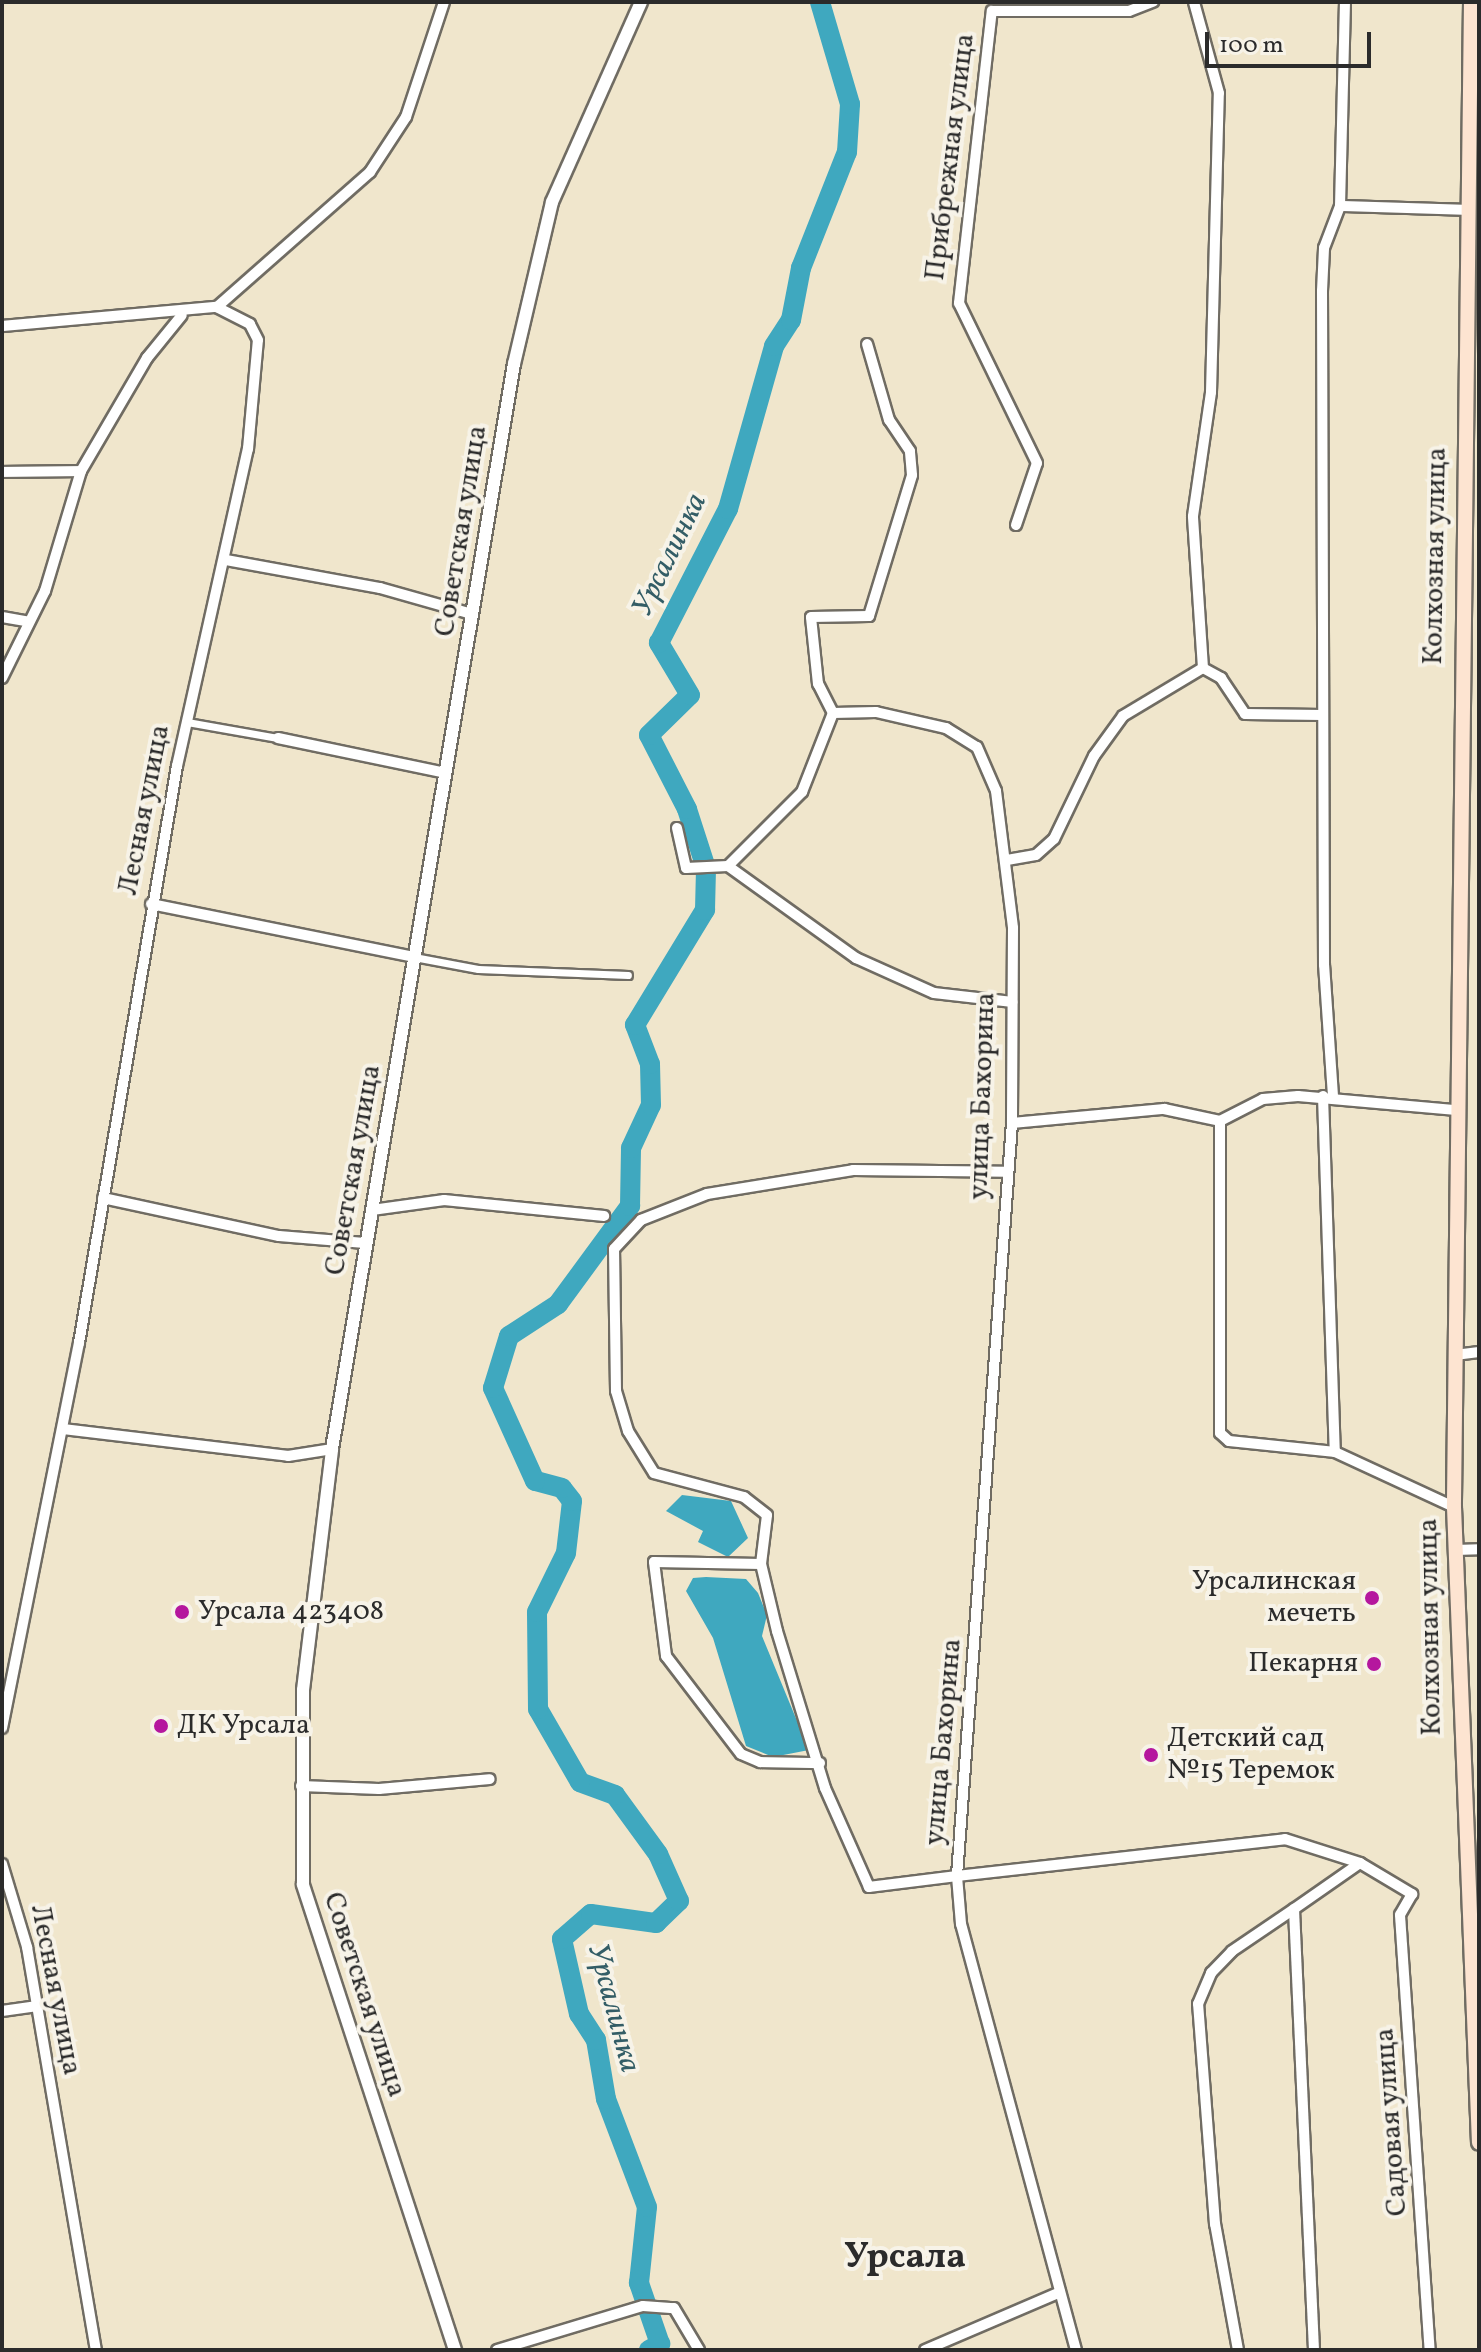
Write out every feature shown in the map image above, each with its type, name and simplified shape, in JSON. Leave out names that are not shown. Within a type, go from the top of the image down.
[{"type":"main road","name":"Колхозная улица","points":[[1471,2],[1466,210],[1472,342],[1456,1110],[1454,1507],[1479,2143]]},
{"type":"street","points":[[2,326],[182,315],[217,307],[370,172],[406,117],[444,2]]},
{"type":"street","name":"Советская улица","points":[[455,2350],[320,1953],[303,1884],[303,1690],[332,1449],[365,1243],[536,260],[552,202],[641,2]]},
{"type":"street","name":"Прибрежная улица","points":[[1016,525],[1037,463],[959,303],[992,11],[1129,11],[1153,2]]},
{"type":"street","points":[[1194,2],[1219,93],[1211,392],[1193,516],[1203,668]]},
{"type":"street","points":[[1335,1452],[1322,715],[1322,291],[1324,248],[1340,206],[1345,2]]},
{"type":"street","points":[[1340,206],[1466,210]]},
{"type":"street","name":"Лесная улица","points":[[2,1728],[63,1429],[151,904],[187,722],[226,560],[248,449],[258,340],[250,324],[217,307]]},
{"type":"street","points":[[2,678],[29,622],[81,471],[147,358],[182,315]]},
{"type":"street","points":[[728,866],[793,805],[833,713],[818,684],[811,617],[869,616],[912,475],[910,451],[889,420],[867,344]]},
{"type":"street","points":[[2,472],[81,471]]},
{"type":"street","points":[[226,560],[380,588],[472,614]]},
{"type":"street","points":[[2,617],[29,622]]},
{"type":"street","points":[[1203,668],[1221,678],[1245,714],[1322,715]]},
{"type":"street","points":[[1007,860],[1036,855],[1054,839],[1094,756],[1123,716],[1203,668]]},
{"type":"street","name":"улица Бахорина","points":[[833,713],[876,712],[946,728],[977,747],[989,766],[1007,860],[1012,1123],[1006,1172],[957,1876],[961,1924],[1076,2350]]},
{"type":"street","points":[[187,722],[445,773]]},
{"type":"street","points":[[677,828],[686,868],[728,866],[856,958],[934,993],[1012,1002]]},
{"type":"street","points":[[151,904],[478,969],[628,975]]},
{"type":"street","points":[[1012,1123],[1164,1109],[1220,1121],[1263,1099],[1328,1096],[1456,1110]]},
{"type":"street","points":[[1220,1121],[1220,1433],[1229,1441],[1335,1452],[1454,1507]]},
{"type":"street","points":[[957,1876],[869,1887],[820,1763],[761,1564],[767,1515],[756,1504],[654,1473],[637,1453],[616,1391],[614,1249],[662,1208],[853,1170],[1006,1172]]},
{"type":"street","points":[[103,1198],[279,1236],[365,1243]]},
{"type":"street","points":[[372,1210],[444,1200],[604,1216]]},
{"type":"street","points":[[1455,1355],[1479,1352]]},
{"type":"street","points":[[63,1429],[288,1456],[332,1449]]},
{"type":"street","points":[[1455,1550],[1479,1549]]},
{"type":"street","points":[[761,1564],[654,1562],[666,1656],[741,1754],[760,1762],[820,1763]]},
{"type":"street","points":[[301,1786],[379,1789],[490,1779]]},
{"type":"street","name":"улица Бахорина","points":[[957,1876],[1285,1839],[1360,1863],[1412,1894]]},
{"type":"street","points":[[1238,2350],[1215,2224],[1198,2004],[1211,1973],[1232,1951],[1360,1863]]},
{"type":"street","name":"Лесная улица","points":[[2,1864],[36,2006],[96,2350]]},
{"type":"street","name":"Садовая улица","points":[[1412,1894],[1400,1915],[1430,2350]]},
{"type":"street","points":[[1294,1909],[1314,2350]]},
{"type":"street","points":[[2,2011],[36,2006]]},
{"type":"street","points":[[925,2350],[1060,2292]]},
{"type":"street","points":[[497,2350],[643,2306],[674,2308],[699,2350]]},
{"type":"water","points":[[682,1495],[731,1501],[748,1538],[728,1557],[698,1542],[703,1531],[666,1511]]},
{"type":"water","points":[[693,1578],[746,1579],[758,1593],[767,1615],[762,1636],[809,1750],[773,1757],[746,1746],[713,1638],[686,1591]]},
{"type":"waterway","name":"Урсалинка","points":[[649,2350],[660,2344],[639,2283],[647,2207],[606,2099],[596,2040],[579,2014],[562,1939],[591,1914],[656,1923],[679,1901],[658,1854],[615,1795],[580,1782],[538,1709],[537,1612],[566,1553],[572,1501],[562,1488],[535,1481],[493,1388],[509,1336],[558,1304],[630,1206],[631,1148],[651,1105],[650,1064],[635,1025],[705,910],[706,868],[687,809],[649,735],[690,695],[659,643],[728,509],[774,346],[791,320],[801,268],[847,152],[850,104],[820,2]]},
{"type":"place","name":"Урсалинская мечеть","points":[[1372,1598]]},
{"type":"place","name":"Урсала 423408","points":[[182,1612]]},
{"type":"place","name":"Пекарня","points":[[1374,1664]]},
{"type":"place","name":"ДК Урсала","points":[[161,1726]]},
{"type":"place","name":"Детский сад №15 Теремок","points":[[1151,1755]]},
{"type":"district","name":"Урсала","points":[[905,2259]]}]
